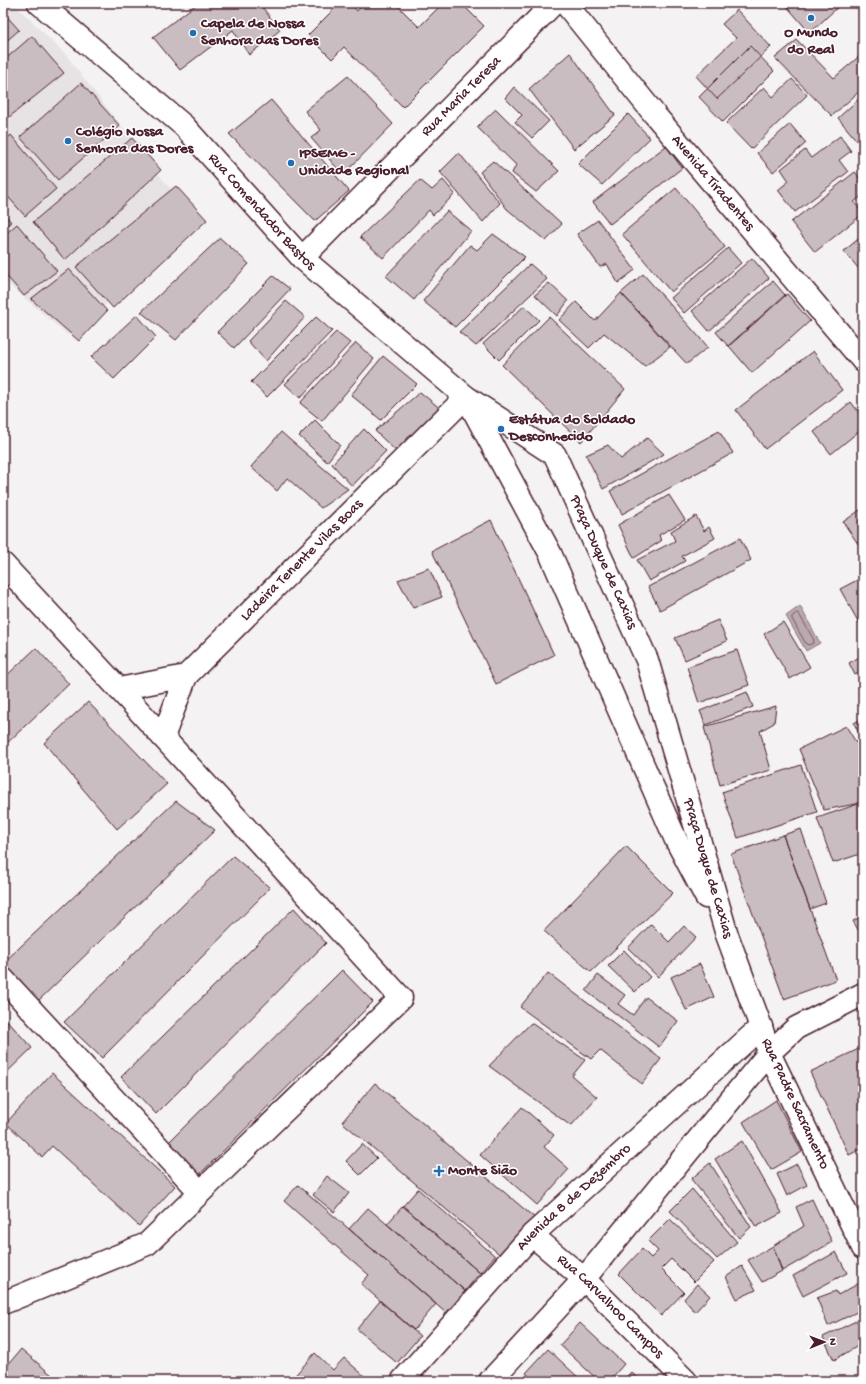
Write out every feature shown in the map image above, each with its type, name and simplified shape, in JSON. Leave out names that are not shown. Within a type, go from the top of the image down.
[{"type":"street","name":"Rua Maria Teresa","points":[[302,258],[554,3]]},
{"type":"street","name":"Avenida Tiradentes","points":[[565,3],[655,115],[863,361]]},
{"type":"street","name":"Rua Comendador Bastos","points":[[41,4],[184,126],[302,258],[466,398]]},
{"type":"street","name":"Ladeira Tenente Vilas Boas","points":[[186,676],[466,398]]},
{"type":"street","name":"Praça Duque de Caxias","points":[[466,398],[555,455],[647,660],[727,935]]},
{"type":"street","name":"Praça Duque de Caxias","points":[[466,398],[550,553],[676,840],[727,935]]},
{"type":"street","points":[[3,564],[120,689],[401,998],[147,1244],[3,1303]]},
{"type":"street","points":[[120,689],[186,676]]},
{"type":"street","points":[[163,737],[186,676]]},
{"type":"street","name":"Rua Padre Sacramento","points":[[727,935],[769,1053],[863,1248]]},
{"type":"street","points":[[3,979],[200,1192]]},
{"type":"street","points":[[490,1381],[584,1279],[769,1053],[796,1028],[863,994]]},
{"type":"street","points":[[761,1027],[796,1028]]},
{"type":"street","name":"Avenida 8 de Dezembro","points":[[402,1381],[532,1235],[761,1027]]},
{"type":"street","name":"Rua Carvalhoo Campos","points":[[532,1235],[584,1279],[686,1381]]},
{"type":"shaded area","name":"Colégio Nossa Senhora das Dores","points":[[3,3],[13,3],[65,54],[200,227],[68,335],[3,278]]},
{"type":"water","points":[[800,606],[820,643],[806,651],[786,616]]},
{"type":"building","name":"Capela de Nossa Senhora das Dores","points":[[198,3],[259,3],[280,30],[249,55],[233,30],[180,70],[153,37]]},
{"type":"building","points":[[340,3],[350,3],[357,11],[365,3],[395,3],[419,27],[443,3],[461,3],[484,26],[403,107],[344,47],[332,59],[308,35]]},
{"type":"building","name":"O Mundo do Real","points":[[784,3],[842,3],[810,33]]},
{"type":"building","points":[[737,10],[771,47],[717,99],[696,76],[736,38],[722,24]]},
{"type":"building","points":[[3,12],[19,30],[3,44]]},
{"type":"building","points":[[32,36],[64,73],[3,122],[3,61]]},
{"type":"building","points":[[797,40],[834,78],[863,53],[863,88],[832,116],[775,58]]},
{"type":"building","points":[[750,46],[774,71],[723,122],[699,97]]},
{"type":"building","points":[[570,53],[615,115],[574,149],[529,89]]},
{"type":"building","points":[[348,76],[393,124],[343,175],[311,138],[321,130],[305,111]]},
{"type":"building","points":[[792,79],[807,95],[751,149],[726,123],[764,87],[773,97]]},
{"type":"building","points":[[81,83],[120,126],[58,180],[20,137]]},
{"type":"building","points":[[514,87],[549,121],[532,138],[515,122],[522,115],[505,98]]},
{"type":"building","points":[[863,95],[863,148],[838,118]]},
{"type":"building","name":"IPSEMG - Unidade Regional","points":[[271,100],[349,191],[315,221],[229,134]]},
{"type":"building","points":[[496,109],[559,171],[536,192],[512,173],[516,165],[477,127]]},
{"type":"building","points":[[628,114],[650,138],[602,185],[578,164]]},
{"type":"building","points":[[790,124],[806,143],[773,172],[757,153]]},
{"type":"building","points":[[11,135],[56,189],[25,216],[3,191],[3,142]]},
{"type":"building","points":[[840,136],[851,151],[839,160],[848,172],[795,212],[778,190],[789,181],[781,169],[805,150],[811,158]]},
{"type":"building","points":[[132,138],[161,170],[65,260],[33,222]]},
{"type":"building","points":[[666,146],[682,168],[610,224],[593,202]]},
{"type":"building","points":[[459,153],[500,203],[483,222],[440,172]]},
{"type":"building","points":[[493,161],[562,224],[546,241],[507,209],[480,172]]},
{"type":"building","points":[[855,172],[863,182],[863,195],[854,202],[863,214],[815,252],[791,222]]},
{"type":"building","points":[[420,180],[432,190],[443,180],[455,194],[433,215],[429,210],[383,258],[360,237]]},
{"type":"building","points":[[176,186],[207,220],[113,308],[76,267]]},
{"type":"building","points":[[676,188],[725,247],[671,292],[622,234]]},
{"type":"building","points":[[447,211],[471,231],[414,300],[386,276]]},
{"type":"building","points":[[3,212],[11,222],[3,229]]},
{"type":"building","points":[[598,220],[635,270],[618,283],[607,264],[600,267],[577,234]]},
{"type":"building","points":[[17,224],[57,271],[24,296],[3,272],[3,236]]},
{"type":"building","points":[[493,234],[525,257],[455,327],[423,301],[470,245],[477,250]]},
{"type":"building","points":[[863,235],[863,274],[844,251]]},
{"type":"building","points":[[220,238],[249,264],[176,340],[141,312]]},
{"type":"building","points":[[728,248],[741,263],[684,313],[671,298]]},
{"type":"building","points":[[752,258],[769,278],[709,331],[692,311]]},
{"type":"building","points":[[530,264],[547,279],[476,346],[459,332]]},
{"type":"building","points":[[69,269],[107,311],[79,341],[31,299]]},
{"type":"building","points":[[643,274],[708,347],[687,364],[621,293]]},
{"type":"building","points":[[273,276],[290,289],[234,348],[217,332]]},
{"type":"building","points":[[773,281],[785,295],[728,346],[716,332]]},
{"type":"building","points":[[549,283],[568,301],[557,316],[535,295]]},
{"type":"building","points":[[621,293],[670,347],[645,366],[604,333],[589,348],[559,320],[576,302],[595,321]]},
{"type":"building","points":[[787,294],[810,321],[752,373],[729,346]]},
{"type":"building","points":[[286,301],[305,317],[266,361],[248,341]]},
{"type":"building","points":[[524,306],[539,320],[499,360],[483,344]]},
{"type":"building","points":[[137,315],[156,337],[114,379],[91,357]]},
{"type":"building","points":[[316,317],[332,331],[267,397],[251,382]]},
{"type":"building","points":[[549,317],[625,389],[581,442],[502,365]]},
{"type":"building","points":[[336,332],[350,343],[300,398],[285,384]]},
{"type":"building","points":[[356,343],[374,359],[322,421],[300,403]]},
{"type":"building","points":[[813,351],[842,390],[765,449],[736,410]]},
{"type":"building","points":[[383,356],[417,384],[381,420],[351,395]]},
{"type":"building","points":[[420,392],[442,410],[398,453],[375,431]]},
{"type":"building","points":[[851,402],[863,418],[863,428],[831,454],[814,432]]},
{"type":"building","points":[[315,420],[340,445],[327,462],[299,436]]},
{"type":"building","points":[[364,429],[386,451],[352,486],[332,464]]},
{"type":"building","points":[[719,431],[733,453],[622,514],[610,491]]},
{"type":"building","points":[[281,432],[348,489],[321,508],[287,478],[277,491],[251,467]]},
{"type":"building","points":[[647,438],[664,454],[603,489],[586,455],[608,445],[621,459]]},
{"type":"building","points":[[669,495],[685,520],[659,535],[661,541],[634,558],[618,525]]},
{"type":"building","points":[[863,508],[863,551],[843,522]]},
{"type":"building","points":[[696,516],[704,531],[709,527],[715,538],[682,556],[685,561],[649,581],[637,560],[675,541],[671,531]]},
{"type":"building","points":[[491,520],[554,655],[496,684],[432,551]]},
{"type":"building","points":[[740,538],[751,560],[660,610],[648,587]]},
{"type":"building","points":[[429,568],[442,597],[413,608],[398,580]]},
{"type":"building","points":[[863,577],[863,621],[859,623],[840,589]]},
{"type":"building","points":[[718,620],[727,641],[685,660],[675,638]]},
{"type":"building","points":[[783,622],[810,667],[790,679],[764,634]]},
{"type":"building","points":[[36,648],[69,684],[3,747],[3,679]]},
{"type":"building","points":[[737,650],[749,685],[699,703],[687,667]]},
{"type":"building","points":[[863,655],[863,670],[855,675],[849,663]]},
{"type":"building","points":[[747,692],[753,707],[706,725],[700,711]]},
{"type":"building","points":[[88,702],[167,784],[117,829],[44,743]]},
{"type":"building","points":[[776,706],[774,723],[760,731],[771,770],[720,785],[704,727]]},
{"type":"building","points":[[863,718],[863,742],[854,723]]},
{"type":"building","points":[[846,726],[863,754],[863,809],[861,803],[824,810],[799,749]]},
{"type":"building","points":[[801,765],[817,812],[738,838],[722,792]]},
{"type":"building","points":[[176,801],[215,830],[38,1001],[3,963]]},
{"type":"building","points":[[861,803],[863,810],[863,853],[833,863],[817,818]]},
{"type":"building","points":[[801,829],[826,903],[810,909],[783,835]]},
{"type":"building","points":[[783,835],[836,980],[784,999],[731,854]]},
{"type":"building","points":[[626,846],[673,893],[591,972],[544,931]]},
{"type":"building","points":[[233,856],[270,888],[102,1058],[64,1022]]},
{"type":"building","points":[[294,908],[326,943],[156,1114],[121,1077]]},
{"type":"building","points":[[863,916],[863,938],[853,921]]},
{"type":"building","points":[[651,924],[669,942],[684,926],[696,937],[658,977],[628,948]]},
{"type":"building","points":[[624,950],[650,977],[635,992],[608,966]]},
{"type":"building","points":[[700,964],[714,997],[686,1010],[671,977]]},
{"type":"building","points":[[342,970],[373,1002],[199,1175],[168,1143]]},
{"type":"building","points":[[548,973],[661,1059],[642,1084],[600,1050],[591,1059],[520,1007]]},
{"type":"building","points":[[598,975],[625,995],[618,1004],[633,1015],[646,997],[678,1021],[659,1047],[586,991]]},
{"type":"building","points":[[3,1016],[32,1048],[3,1076]]},
{"type":"building","points":[[531,1023],[585,1060],[572,1076],[597,1097],[571,1126],[489,1066]]},
{"type":"building","points":[[863,1047],[863,1148],[849,1155],[810,1072]]},
{"type":"building","points":[[52,1073],[175,1186],[139,1226],[52,1146],[42,1157],[6,1123]]},
{"type":"building","name":"Monte Sião","points":[[375,1083],[536,1219],[504,1258],[342,1122]]},
{"type":"building","points":[[776,1100],[802,1152],[771,1170],[743,1122]]},
{"type":"building","points":[[522,1107],[554,1135],[544,1147],[569,1169],[537,1205],[480,1155]]},
{"type":"building","points":[[742,1141],[782,1213],[756,1227],[715,1159]]},
{"type":"building","points":[[362,1144],[377,1158],[360,1175],[346,1161]]},
{"type":"building","points":[[710,1163],[751,1227],[739,1238],[691,1179]]},
{"type":"building","points":[[797,1164],[807,1185],[787,1196],[777,1174]]},
{"type":"building","points":[[327,1176],[349,1193],[334,1212],[313,1195]]},
{"type":"building","points":[[298,1185],[436,1304],[414,1330],[361,1284],[369,1275],[284,1201]]},
{"type":"building","points":[[418,1189],[495,1256],[480,1273],[403,1206]]},
{"type":"building","points":[[692,1189],[737,1242],[717,1259],[670,1211]]},
{"type":"building","points":[[812,1199],[832,1242],[782,1271],[773,1246],[804,1226],[796,1207]]},
{"type":"building","points":[[403,1206],[480,1273],[465,1291],[387,1224]]},
{"type":"building","points":[[368,1208],[465,1291],[446,1313],[349,1229]]},
{"type":"building","points":[[670,1219],[714,1262],[694,1282],[671,1259],[661,1269],[684,1292],[661,1316],[619,1274],[642,1249],[651,1258],[658,1251],[648,1241]]},
{"type":"building","points":[[773,1246],[782,1271],[762,1282],[748,1260]]},
{"type":"building","points":[[836,1252],[847,1273],[803,1296],[793,1276]]},
{"type":"building","points":[[742,1266],[756,1290],[737,1299],[726,1277]]},
{"type":"building","points":[[863,1281],[863,1309],[828,1326],[817,1298],[836,1291],[838,1295]]},
{"type":"building","points":[[697,1284],[710,1296],[695,1312],[684,1299]]},
{"type":"building","points":[[380,1301],[420,1336],[397,1363],[357,1329]]},
{"type":"building","points":[[860,1319],[863,1324],[863,1343],[834,1360],[823,1337]]},
{"type":"building","points":[[580,1323],[624,1364],[609,1381],[599,1381],[560,1345]]},
{"type":"building","points":[[21,1349],[59,1381],[6,1381],[3,1379],[3,1371]]},
{"type":"building","points":[[548,1349],[582,1381],[534,1381],[526,1373]]},
{"type":"building","points":[[315,1353],[333,1370],[344,1358],[370,1381],[290,1381]]},
{"type":"building","points":[[631,1372],[641,1381],[622,1381]]},
{"type":"place","name":"O Mundo do Real","points":[[811,18]]},
{"type":"place","name":"Capela de Nossa Senhora das Dores","points":[[193,33]]},
{"type":"place","name":"Colégio Nossa Senhora das Dores","points":[[68,141]]},
{"type":"place","name":"IPSEMG - Unidade Regional","points":[[291,163]]},
{"type":"place","name":"Estátua do Soldado Desconhecido","points":[[501,429]]},
{"type":"place","name":"Monte Sião","points":[[439,1171]]}]
